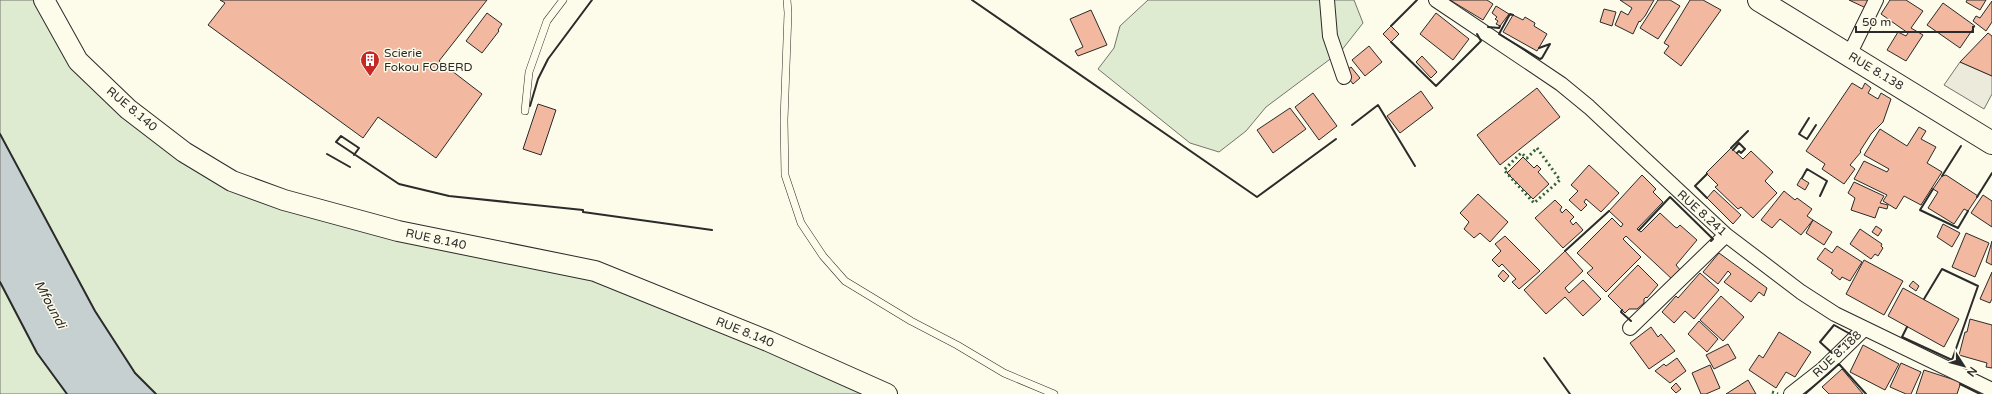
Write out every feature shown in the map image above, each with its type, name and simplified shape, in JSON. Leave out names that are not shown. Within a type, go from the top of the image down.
[{"type":"main road","name":"RUE 8.140","points":[[44,0],[78,61],[134,113],[184,152],[232,181],[284,200],[398,231],[595,271],[768,342],[887,394]]},
{"type":"main road","name":"RUE 8.138","points":[[1766,2],[1992,143]]},
{"type":"street","points":[[1327,0],[1330,36],[1344,76]]},
{"type":"street","name":"RUE 8.241","points":[[1436,0],[1560,84],[1589,107],[1726,235],[1801,292],[1835,314],[1864,329],[1992,390]]},
{"type":"street","points":[[1849,55],[1876,0]]},
{"type":"street","points":[[1630,328],[1726,235]]},
{"type":"street","name":"RUE 8.188","points":[[1791,394],[1822,369],[1864,329]]},
{"type":"lane","points":[[525,111],[529,72],[547,21],[563,0]]},
{"type":"lane","points":[[787,0],[788,13],[784,120],[785,175],[801,223],[823,256],[845,281],[911,321],[957,345],[1004,374],[1054,394]]},
{"type":"green space","points":[[0,0],[44,0],[78,61],[232,181],[595,271],[887,394],[156,394],[135,373],[95,311],[0,134]]},
{"type":"green space","points":[[1148,0],[1354,0],[1363,23],[1341,51],[1266,107],[1246,131],[1219,152],[1190,143],[1098,69],[1114,48],[1120,26]]},
{"type":"green space","points":[[0,282],[37,353],[67,394],[0,394]]},
{"type":"shaded area","points":[[1960,62],[1992,76],[1992,94],[1984,109],[1944,85]]},
{"type":"water","name":"Mfoundi","points":[[0,134],[95,311],[135,373],[156,394],[67,394],[37,353],[0,282]]},
{"type":"building","name":"Scierie Fokou FOBERD","points":[[220,0],[487,0],[439,61],[482,94],[436,158],[378,117],[363,138],[208,25],[225,3]]},
{"type":"building","points":[[1450,0],[1487,0],[1493,4],[1483,20]]},
{"type":"building","points":[[1620,0],[1654,0],[1645,16],[1640,22],[1639,21],[1633,34],[1615,25],[1621,11],[1628,15],[1632,8]]},
{"type":"building","points":[[1658,0],[1670,0],[1680,6],[1658,39],[1640,28]]},
{"type":"building","points":[[1690,0],[1703,0],[1721,10],[1681,66],[1664,53],[1669,46],[1664,43]]},
{"type":"building","points":[[1849,0],[1872,0],[1868,9]]},
{"type":"building","points":[[1890,0],[1906,0],[1923,11],[1911,28],[1923,35],[1906,61],[1887,50],[1898,32],[1906,36],[1908,33],[1881,14]]},
{"type":"building","points":[[1967,0],[1986,0],[1980,10],[1966,2]]},
{"type":"building","points":[[1992,1],[1992,22],[1986,31],[1973,21],[1976,16],[1980,18]]},
{"type":"building","points":[[1943,3],[1975,26],[1960,48],[1927,25]]},
{"type":"building","points":[[1496,6],[1509,14],[1500,26],[1496,24],[1498,21],[1495,19],[1497,17],[1492,13]]},
{"type":"building","points":[[1604,9],[1616,12],[1612,26],[1600,22]]},
{"type":"building","points":[[1091,10],[1107,45],[1078,56],[1075,51],[1083,47],[1070,19]]},
{"type":"building","points":[[487,13],[502,24],[498,30],[499,31],[482,53],[466,41]]},
{"type":"building","points":[[1436,13],[1469,39],[1453,60],[1420,34]]},
{"type":"building","points":[[1513,15],[1523,20],[1525,17],[1535,23],[1534,26],[1547,34],[1537,51],[1503,32]]},
{"type":"building","points":[[1391,26],[1399,34],[1391,42],[1383,34]]},
{"type":"building","points":[[1988,33],[1992,36],[1992,76],[1960,62]]},
{"type":"building","points":[[1369,46],[1382,62],[1365,76],[1352,60]]},
{"type":"building","points":[[1422,56],[1437,72],[1431,78],[1416,62]]},
{"type":"building","points":[[1351,67],[1360,78],[1353,84],[1344,72]]},
{"type":"building","points":[[1852,83],[1862,89],[1865,83],[1871,88],[1868,93],[1878,99],[1881,93],[1891,99],[1883,122],[1871,134],[1860,151],[1861,152],[1850,165],[1855,169],[1844,184],[1822,169],[1825,164],[1806,151]]},
{"type":"building","points":[[1537,88],[1560,117],[1500,165],[1477,135]]},
{"type":"building","points":[[1421,91],[1433,108],[1400,133],[1387,116]]},
{"type":"building","points":[[1313,93],[1337,126],[1319,140],[1295,107]]},
{"type":"building","points":[[538,104],[556,110],[541,155],[523,149]]},
{"type":"building","points":[[1290,108],[1306,129],[1273,153],[1257,130]]},
{"type":"building","points":[[1919,127],[1926,131],[1921,139],[1936,147],[1927,163],[1942,172],[1921,205],[1904,196],[1896,209],[1883,201],[1887,195],[1854,179],[1864,161],[1887,172],[1889,169],[1864,155],[1880,129],[1907,146]]},
{"type":"building","points":[[1731,148],[1743,159],[1751,151],[1773,172],[1765,181],[1777,193],[1753,218],[1741,207],[1738,209],[1715,187],[1718,185],[1706,173]]},
{"type":"building","points":[[1523,157],[1534,168],[1537,165],[1541,169],[1538,172],[1549,184],[1533,199],[1507,173]]},
{"type":"building","points":[[1589,165],[1619,193],[1601,212],[1586,199],[1584,202],[1587,205],[1581,211],[1569,200],[1578,191],[1571,185]]},
{"type":"building","points":[[1642,175],[1656,189],[1653,192],[1663,202],[1637,229],[1641,232],[1660,213],[1675,227],[1677,228],[1680,225],[1697,240],[1676,265],[1681,271],[1673,280],[1626,236],[1623,239],[1641,257],[1606,292],[1587,273],[1593,268],[1577,253],[1612,218],[1621,227],[1623,224],[1609,211]]},
{"type":"building","points":[[1946,175],[1978,196],[1968,211],[1964,209],[1954,224],[1928,208],[1938,192],[1933,189],[1942,176]]},
{"type":"building","points":[[1801,178],[1809,183],[1805,190],[1797,185]]},
{"type":"building","points":[[1854,182],[1884,196],[1880,203],[1888,205],[1887,209],[1879,207],[1875,218],[1851,210],[1855,198],[1848,193]]},
{"type":"building","points":[[1714,190],[1741,215],[1733,224],[1707,198]]},
{"type":"building","points":[[1784,191],[1795,200],[1797,198],[1812,209],[1807,216],[1813,220],[1801,235],[1780,219],[1772,228],[1761,220]]},
{"type":"building","points":[[1478,194],[1508,222],[1490,242],[1480,233],[1474,238],[1464,229],[1469,222],[1460,213]]},
{"type":"building","points":[[1983,195],[1992,201],[1992,227],[1971,213]]},
{"type":"building","points":[[1555,200],[1562,207],[1560,210],[1562,213],[1566,209],[1574,217],[1570,221],[1573,225],[1576,222],[1583,230],[1563,248],[1535,218]]},
{"type":"building","points":[[1813,220],[1832,232],[1824,245],[1806,233]]},
{"type":"building","points":[[1943,224],[1960,233],[1952,247],[1937,237]]},
{"type":"building","points":[[1876,226],[1882,230],[1878,236],[1872,232]]},
{"type":"building","points":[[1860,229],[1882,244],[1881,246],[1883,248],[1878,256],[1875,254],[1871,259],[1850,244]]},
{"type":"building","points":[[1966,233],[1989,243],[1975,277],[1952,267]]},
{"type":"building","points":[[1505,236],[1540,271],[1519,289],[1512,282],[1516,279],[1502,264],[1499,267],[1492,260],[1501,251],[1495,244]]},
{"type":"building","points":[[1992,241],[1992,265],[1986,262]]},
{"type":"building","points":[[1837,246],[1862,262],[1850,281],[1842,277],[1840,280],[1831,273],[1833,270],[1817,259],[1825,248],[1832,253]]},
{"type":"building","points":[[1565,251],[1583,271],[1565,288],[1569,293],[1583,280],[1601,299],[1583,316],[1565,297],[1546,314],[1524,290]]},
{"type":"building","points":[[1719,253],[1767,288],[1764,296],[1759,292],[1751,302],[1724,282],[1731,274],[1728,271],[1718,284],[1703,272]]},
{"type":"building","points":[[1864,260],[1903,281],[1884,315],[1846,294]]},
{"type":"building","points":[[1638,265],[1658,285],[1647,298],[1646,297],[1644,299],[1644,303],[1637,309],[1629,309],[1625,313],[1608,296]]},
{"type":"building","points":[[1503,270],[1509,276],[1504,282],[1498,276]]},
{"type":"building","points":[[1992,272],[1992,299],[1990,303],[1980,299]]},
{"type":"building","points":[[1700,273],[1719,290],[1694,319],[1685,311],[1674,323],[1662,312],[1676,296],[1678,298]]},
{"type":"building","points":[[1913,281],[1919,286],[1916,291],[1909,286]]},
{"type":"building","points":[[1903,288],[1959,319],[1944,347],[1888,316]]},
{"type":"building","points":[[1721,296],[1744,317],[1723,341],[1700,320]]},
{"type":"building","points":[[1970,319],[1992,325],[1992,368],[1986,367],[1987,363],[1959,355]]},
{"type":"building","points":[[1699,321],[1718,339],[1707,352],[1688,334]]},
{"type":"building","points":[[1651,327],[1658,337],[1661,334],[1675,351],[1649,369],[1630,343]]},
{"type":"building","points":[[1779,332],[1811,352],[1795,377],[1786,372],[1776,388],[1749,370],[1759,355],[1763,358]]},
{"type":"building","points":[[1728,344],[1736,358],[1714,369],[1706,355]]},
{"type":"building","points":[[1863,345],[1899,364],[1885,390],[1850,372]]},
{"type":"building","points":[[1677,358],[1686,371],[1670,383],[1655,371],[1664,364],[1666,366]]},
{"type":"building","points":[[1901,363],[1921,372],[1911,394],[1906,394],[1890,387]]},
{"type":"building","points":[[1710,365],[1720,388],[1706,394],[1701,394],[1692,373]]},
{"type":"building","points":[[1842,369],[1863,394],[1829,394],[1822,387]]},
{"type":"building","points":[[1924,370],[1961,382],[1957,394],[1916,394]]},
{"type":"building","points":[[1748,380],[1756,394],[1726,394]]},
{"type":"building","points":[[1676,383],[1681,389],[1676,393],[1671,388]]},
{"type":"hedge","points":[[1537,148],[1560,180],[1534,203],[1504,170],[1521,153],[1527,158],[1537,148]]},
{"type":"hedge","points":[[1772,392],[1778,394]]},
{"type":"wall","points":[[530,106],[538,79],[548,59],[592,0]]},
{"type":"wall","points":[[972,0],[1257,197],[1336,139]]},
{"type":"wall","points":[[1391,26],[1417,0]]},
{"type":"wall","points":[[1513,15],[1510,14],[1499,34],[1540,59],[1550,44],[1539,48]]},
{"type":"wall","points":[[1488,27],[1499,28],[1500,26]]},
{"type":"wall","points":[[1391,42],[1436,86],[1481,41],[1477,34]]},
{"type":"wall","points":[[1352,125],[1378,105],[1415,166]]},
{"type":"wall","points":[[1809,118],[1799,134],[1807,139],[1816,125]]},
{"type":"wall","points":[[1731,148],[1748,131]]},
{"type":"wall","points":[[0,134],[95,311],[135,373],[156,394]]},
{"type":"wall","points":[[354,155],[359,148],[341,136],[336,142],[399,184],[449,196],[583,210],[583,212],[712,230]]},
{"type":"wall","points":[[1733,150],[1739,143],[1745,149],[1741,153],[1739,151],[1737,153]]},
{"type":"wall","points":[[1942,176],[1961,146]]},
{"type":"wall","points":[[327,154],[350,167]]},
{"type":"wall","points":[[1802,178],[1807,169],[1827,181],[1820,196]]},
{"type":"wall","points":[[1977,197],[1992,173]]},
{"type":"wall","points":[[1707,174],[1695,186],[1707,198]]},
{"type":"wall","points":[[1933,189],[1920,210],[1958,228],[1968,211]]},
{"type":"wall","points":[[1639,230],[1670,197],[1713,239],[1711,241]]},
{"type":"wall","points":[[1565,251],[1609,211]]},
{"type":"wall","points":[[1907,327],[1902,337],[1952,360],[1978,286],[1942,269],[1924,299]]},
{"type":"wall","points":[[0,282],[37,353],[67,394]]},
{"type":"wall","points":[[1622,310],[1621,312],[1631,321]]},
{"type":"wall","points":[[1834,325],[1852,335],[1832,353],[1820,342],[1834,325]]},
{"type":"wall","points":[[1544,358],[1570,394]]},
{"type":"wall","points":[[1805,394],[1839,364],[1866,394]]},
{"type":"wall","points":[[1960,384],[1980,394]]},
{"type":"place","name":"Scierie Fokou FOBERD","points":[[370,77]]}]
